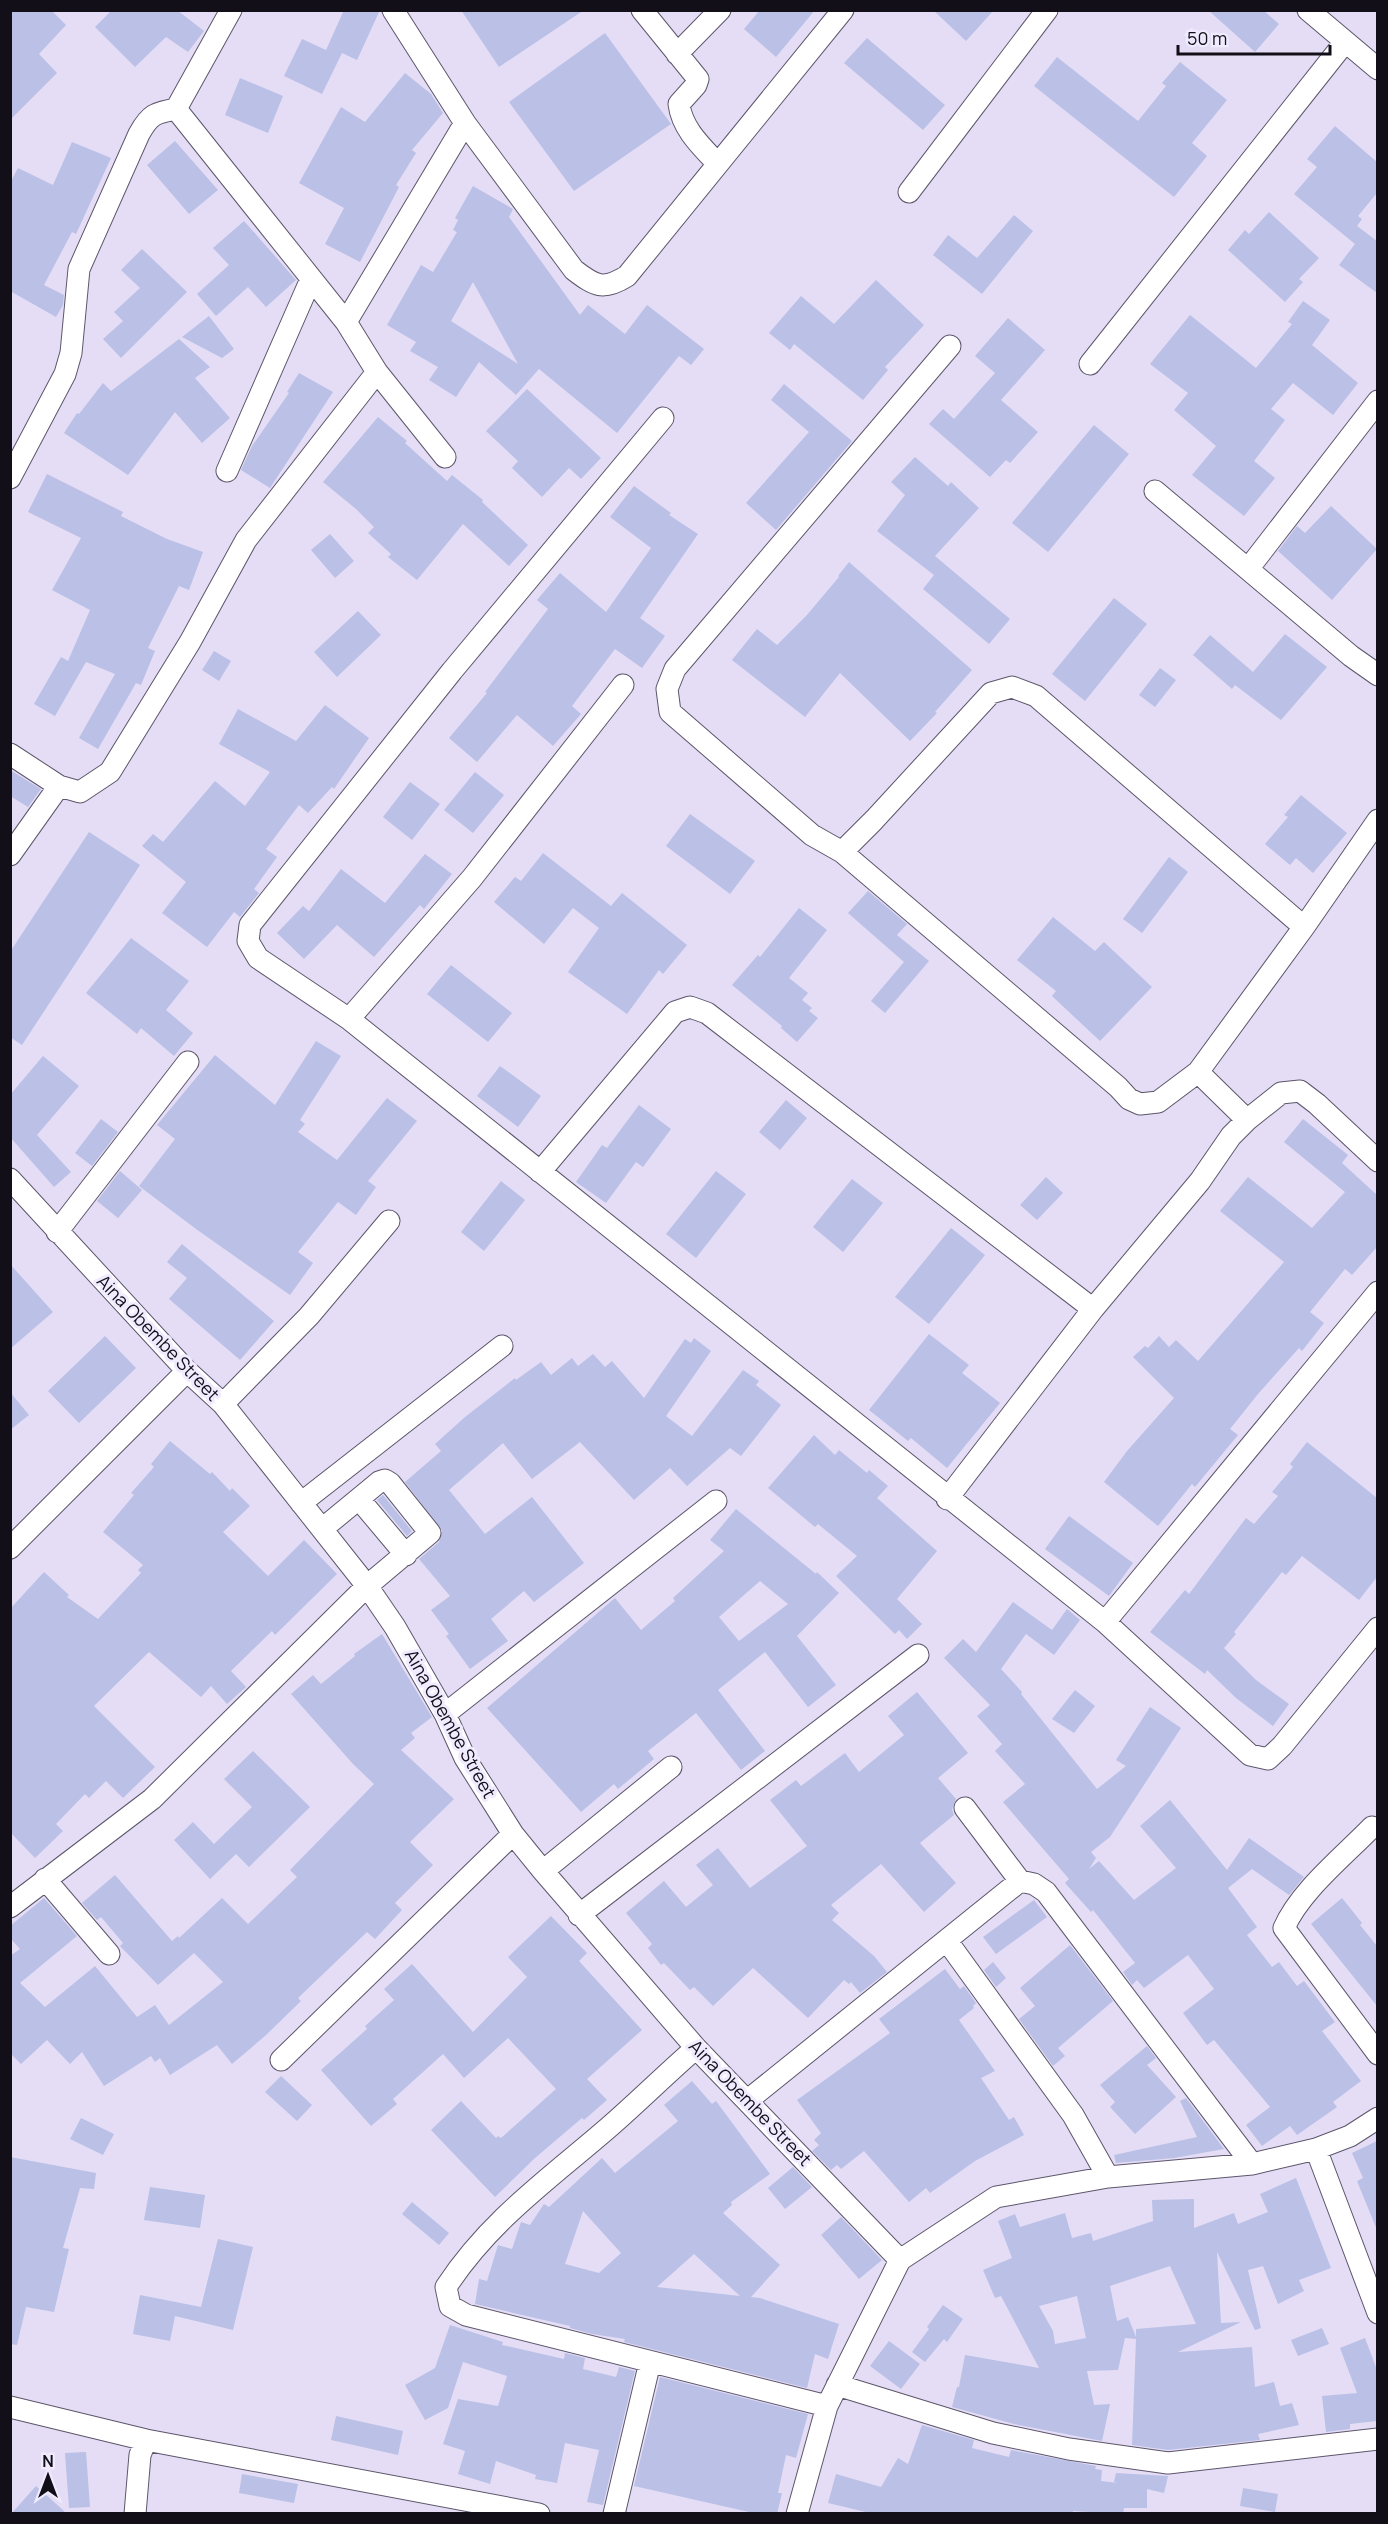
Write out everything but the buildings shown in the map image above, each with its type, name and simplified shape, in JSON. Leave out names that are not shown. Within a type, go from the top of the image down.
[{"type":"street","points":[[10,478],[65,374],[71,353],[79,269],[147,119],[156,113],[176,109],[231,10]]},
{"type":"street","points":[[393,10],[465,123],[574,270],[592,284],[611,286],[627,276],[843,10]]},
{"type":"street","points":[[642,10],[698,79],[696,85],[679,104],[680,113],[695,140],[718,164]]},
{"type":"street","points":[[677,54],[720,10]]},
{"type":"street","points":[[909,192],[1047,10]]},
{"type":"street","points":[[1308,10],[1377,69]]},
{"type":"street","points":[[1090,364],[1345,42]]},
{"type":"street","points":[[176,109],[346,322],[377,372],[445,457]]},
{"type":"street","points":[[346,322],[465,123]]},
{"type":"street","points":[[227,471],[311,279]]},
{"type":"street","points":[[950,346],[675,669],[667,689],[670,712],[812,835],[842,852],[1118,1087],[1129,1099],[1140,1104],[1158,1102],[1198,1072],[1304,927],[1377,820]]},
{"type":"street","points":[[10,754],[59,786],[80,792],[110,772],[190,642],[246,540],[377,372]]},
{"type":"street","points":[[1248,570],[1377,401]]},
{"type":"street","points":[[663,418],[452,671],[250,925],[248,941],[258,958],[349,1019],[1105,1622],[1250,1755],[1268,1759],[1282,1746],[1377,1628]]},
{"type":"street","points":[[1155,491],[1351,656],[1377,675]]},
{"type":"street","points":[[349,1019],[472,878],[623,685]]},
{"type":"street","points":[[842,852],[991,693],[1012,687],[1035,696],[1304,927]]},
{"type":"street","points":[[10,855],[59,786]]},
{"type":"street","points":[[540,1172],[675,1012],[690,1007],[707,1013],[1093,1309]]},
{"type":"street","points":[[57,1232],[188,1062]]},
{"type":"street","points":[[1198,1072],[1247,1120]]},
{"type":"street","points":[[947,1498],[1093,1309],[1200,1181],[1231,1136],[1281,1093],[1300,1091],[1317,1104],[1377,1161]]},
{"type":"street","name":"Aina Obembe Street","points":[[10,1179],[187,1371],[223,1404],[367,1586],[395,1627],[445,1714],[465,1758],[513,1834],[579,1915],[696,2048],[900,2260]]},
{"type":"street","points":[[223,1404],[309,1316],[389,1221]]},
{"type":"street","points":[[1105,1622],[1377,1292]]},
{"type":"street","points":[[301,1503],[502,1346]]},
{"type":"street","points":[[10,1548],[187,1371]]},
{"type":"street","points":[[10,1907],[152,1798],[367,1586],[427,1538],[430,1533],[390,1483],[385,1480],[322,1529]]},
{"type":"street","points":[[359,1498],[406,1555]]},
{"type":"street","points":[[445,1714],[717,1501]]},
{"type":"street","points":[[579,1915],[918,1655]]},
{"type":"street","points":[[543,1871],[671,1767]]},
{"type":"street","points":[[965,1808],[1020,1881],[1034,1884],[1046,1892],[1252,2164]]},
{"type":"street","points":[[1372,1827],[1305,1896],[1289,1916],[1284,1928],[1377,2054]]},
{"type":"street","points":[[281,2060],[513,1834]]},
{"type":"street","points":[[45,1879],[109,1954]]},
{"type":"street","points":[[747,2100],[1020,1881]]},
{"type":"street","points":[[947,1941],[1073,2115],[1108,2177]]},
{"type":"street","points":[[696,2048],[496,2224],[463,2262],[446,2287],[450,2306],[466,2316],[827,2406]]},
{"type":"street","points":[[797,2514],[827,2406],[900,2260],[996,2197],[1108,2177],[1252,2164],[1316,2149],[1350,2136],[1377,2118]]},
{"type":"street","points":[[1316,2149],[1377,2313]]},
{"type":"street","points":[[614,2514],[650,2362]]},
{"type":"street","points":[[837,2385],[993,2433],[1069,2449],[1168,2463],[1377,2439]]},
{"type":"street","points":[[10,2407],[146,2440],[538,2514]]},
{"type":"street","points":[[135,2514],[141,2455],[146,2440]]}]
